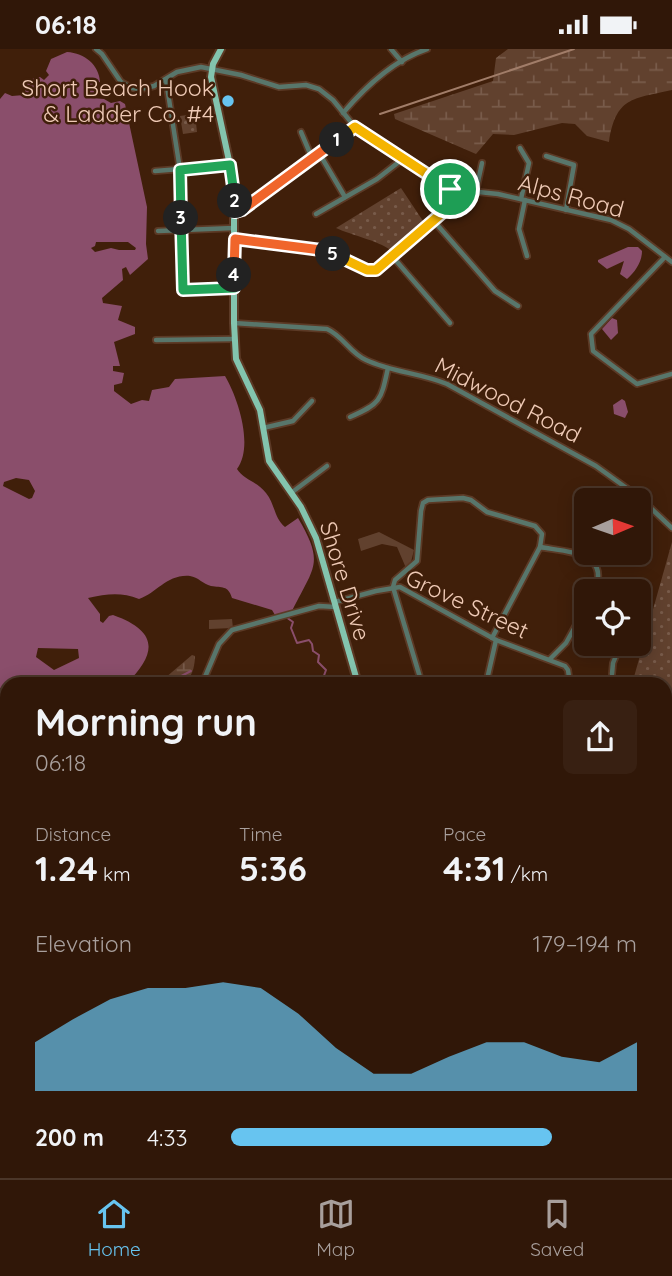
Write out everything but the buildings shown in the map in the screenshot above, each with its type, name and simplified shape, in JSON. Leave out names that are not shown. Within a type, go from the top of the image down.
[{"type":"main road","points":[[212,69],[221,49]]},
{"type":"main road","name":"Shore Drive","points":[[212,69],[212,87],[234,184],[234,339],[238,366],[257,404],[268,459],[314,531],[356,677]]},
{"type":"street","points":[[96,49],[121,82],[132,88],[141,89],[188,69],[212,69],[279,87],[313,86],[325,93],[355,127],[450,189],[447,208],[376,270],[367,270],[321,250],[235,239]]},
{"type":"street","points":[[391,49],[402,62]]},
{"type":"street","points":[[343,113],[370,84],[427,49]]},
{"type":"street","points":[[166,80],[180,170],[183,290],[234,288]]},
{"type":"street","points":[[235,212],[242,210],[355,127]]},
{"type":"street","points":[[301,132],[312,157]]},
{"type":"street","points":[[520,148],[529,163],[519,229],[527,256]]},
{"type":"street","points":[[319,153],[345,197]]},
{"type":"street","points":[[546,156],[570,162],[574,166],[566,210]]},
{"type":"street","points":[[316,214],[377,179],[404,158]]},
{"type":"street","points":[[476,191],[482,163]]},
{"type":"street","points":[[155,171],[230,165]]},
{"type":"street","name":"Alps Road","points":[[450,189],[523,199],[618,223],[672,262]]},
{"type":"street","points":[[433,220],[495,291],[517,306]]},
{"type":"street","points":[[158,231],[235,227]]},
{"type":"street","points":[[392,256],[450,323]]},
{"type":"street","points":[[664,257],[591,334],[593,351],[637,384],[672,374]]},
{"type":"street","name":"Midwood Road","points":[[234,323],[327,329],[362,358],[447,384],[572,451],[616,479],[672,527]]},
{"type":"street","points":[[156,341],[234,339]]},
{"type":"street","points":[[350,418],[373,408],[382,398],[388,367]]},
{"type":"street","points":[[263,428],[293,421],[312,401]]},
{"type":"street","points":[[291,493],[327,466]]},
{"type":"street","points":[[420,677],[393,587],[395,580],[417,561],[423,503],[428,499],[463,498],[471,500],[487,512],[535,526],[542,534],[540,547],[494,639],[487,677]]},
{"type":"street","points":[[540,547],[593,560],[598,579]]},
{"type":"street","name":"Grove Street","points":[[335,602],[393,587],[406,590],[494,639],[550,659],[568,670],[569,677]]},
{"type":"street","points":[[205,677],[219,644],[232,630],[335,602]]},
{"type":"street","points":[[319,606],[335,602]]},
{"type":"street","points":[[550,659],[566,643],[574,629]]},
{"type":"street","points":[[612,674],[616,656]]},
{"type":"green space","points":[[508,49],[672,49],[672,90],[636,99],[621,108],[612,127],[609,142],[587,136],[575,124],[562,123],[514,135],[493,134],[476,154],[395,119],[394,114],[493,81],[496,58]]},
{"type":"green space","points":[[195,114],[197,132],[183,134],[180,116]]},
{"type":"green space","points":[[401,188],[425,224],[393,252],[375,242],[336,228]]},
{"type":"green space","points":[[379,532],[414,550],[411,562],[406,568],[397,547],[382,544],[361,551],[358,539]]},
{"type":"green space","points":[[672,542],[672,677],[634,677],[640,656],[651,656],[651,617]]},
{"type":"green space","points":[[232,619],[233,628],[209,629],[209,620]]},
{"type":"green space","points":[[192,655],[195,656],[189,677],[166,677]]},
{"type":"shaded area","points":[[67,52],[85,57],[97,70],[100,82],[92,84],[96,87],[96,92],[91,98],[125,104],[147,207],[148,259],[130,275],[126,267],[122,269],[123,280],[102,298],[103,303],[122,306],[118,320],[135,327],[135,334],[114,342],[120,366],[113,366],[113,371],[124,373],[122,383],[114,385],[114,391],[131,404],[142,400],[149,401],[152,390],[169,387],[175,379],[225,376],[239,409],[244,435],[242,459],[237,469],[266,493],[285,527],[298,518],[314,556],[311,574],[292,611],[275,615],[272,610],[232,598],[224,588],[208,585],[190,576],[175,578],[139,599],[114,594],[88,598],[103,623],[113,615],[139,628],[145,636],[148,653],[132,677],[0,677],[0,99],[5,93],[12,96],[24,95],[28,80],[40,77],[44,80],[49,75],[46,71],[51,59]],"holes":[[[96,242],[128,242],[135,250],[111,248],[95,252],[91,248]],[[16,478],[29,480],[35,491],[32,498],[3,486],[4,482]],[[38,648],[78,649],[79,658],[54,670],[36,657]]]},
{"type":"shaded area","points":[[628,247],[638,247],[642,251],[638,267],[627,279],[620,274],[624,261],[607,269],[598,262],[598,260]]},
{"type":"shaded area","points":[[612,318],[617,320],[618,333],[611,340],[602,329]]},
{"type":"shaded area","points":[[622,399],[628,412],[625,418],[614,414],[613,405]]},
{"type":"waterway","points":[[286,617],[293,622],[291,628],[297,643],[309,640],[313,651],[319,655],[318,662],[326,670],[324,677]]},
{"type":"waterway","points":[[179,677],[191,671]]},
{"type":"tram line","points":[[380,114],[574,49]]},
{"type":"place","name":"Short Beach Hook & Ladder Co. #4","points":[[228,101]]},
{"type":"route","points":[[355,127],[450,189],[447,208],[376,270],[367,270],[321,250],[235,239],[234,288],[183,290],[180,170],[230,165],[235,212],[242,210],[355,127]]}]
